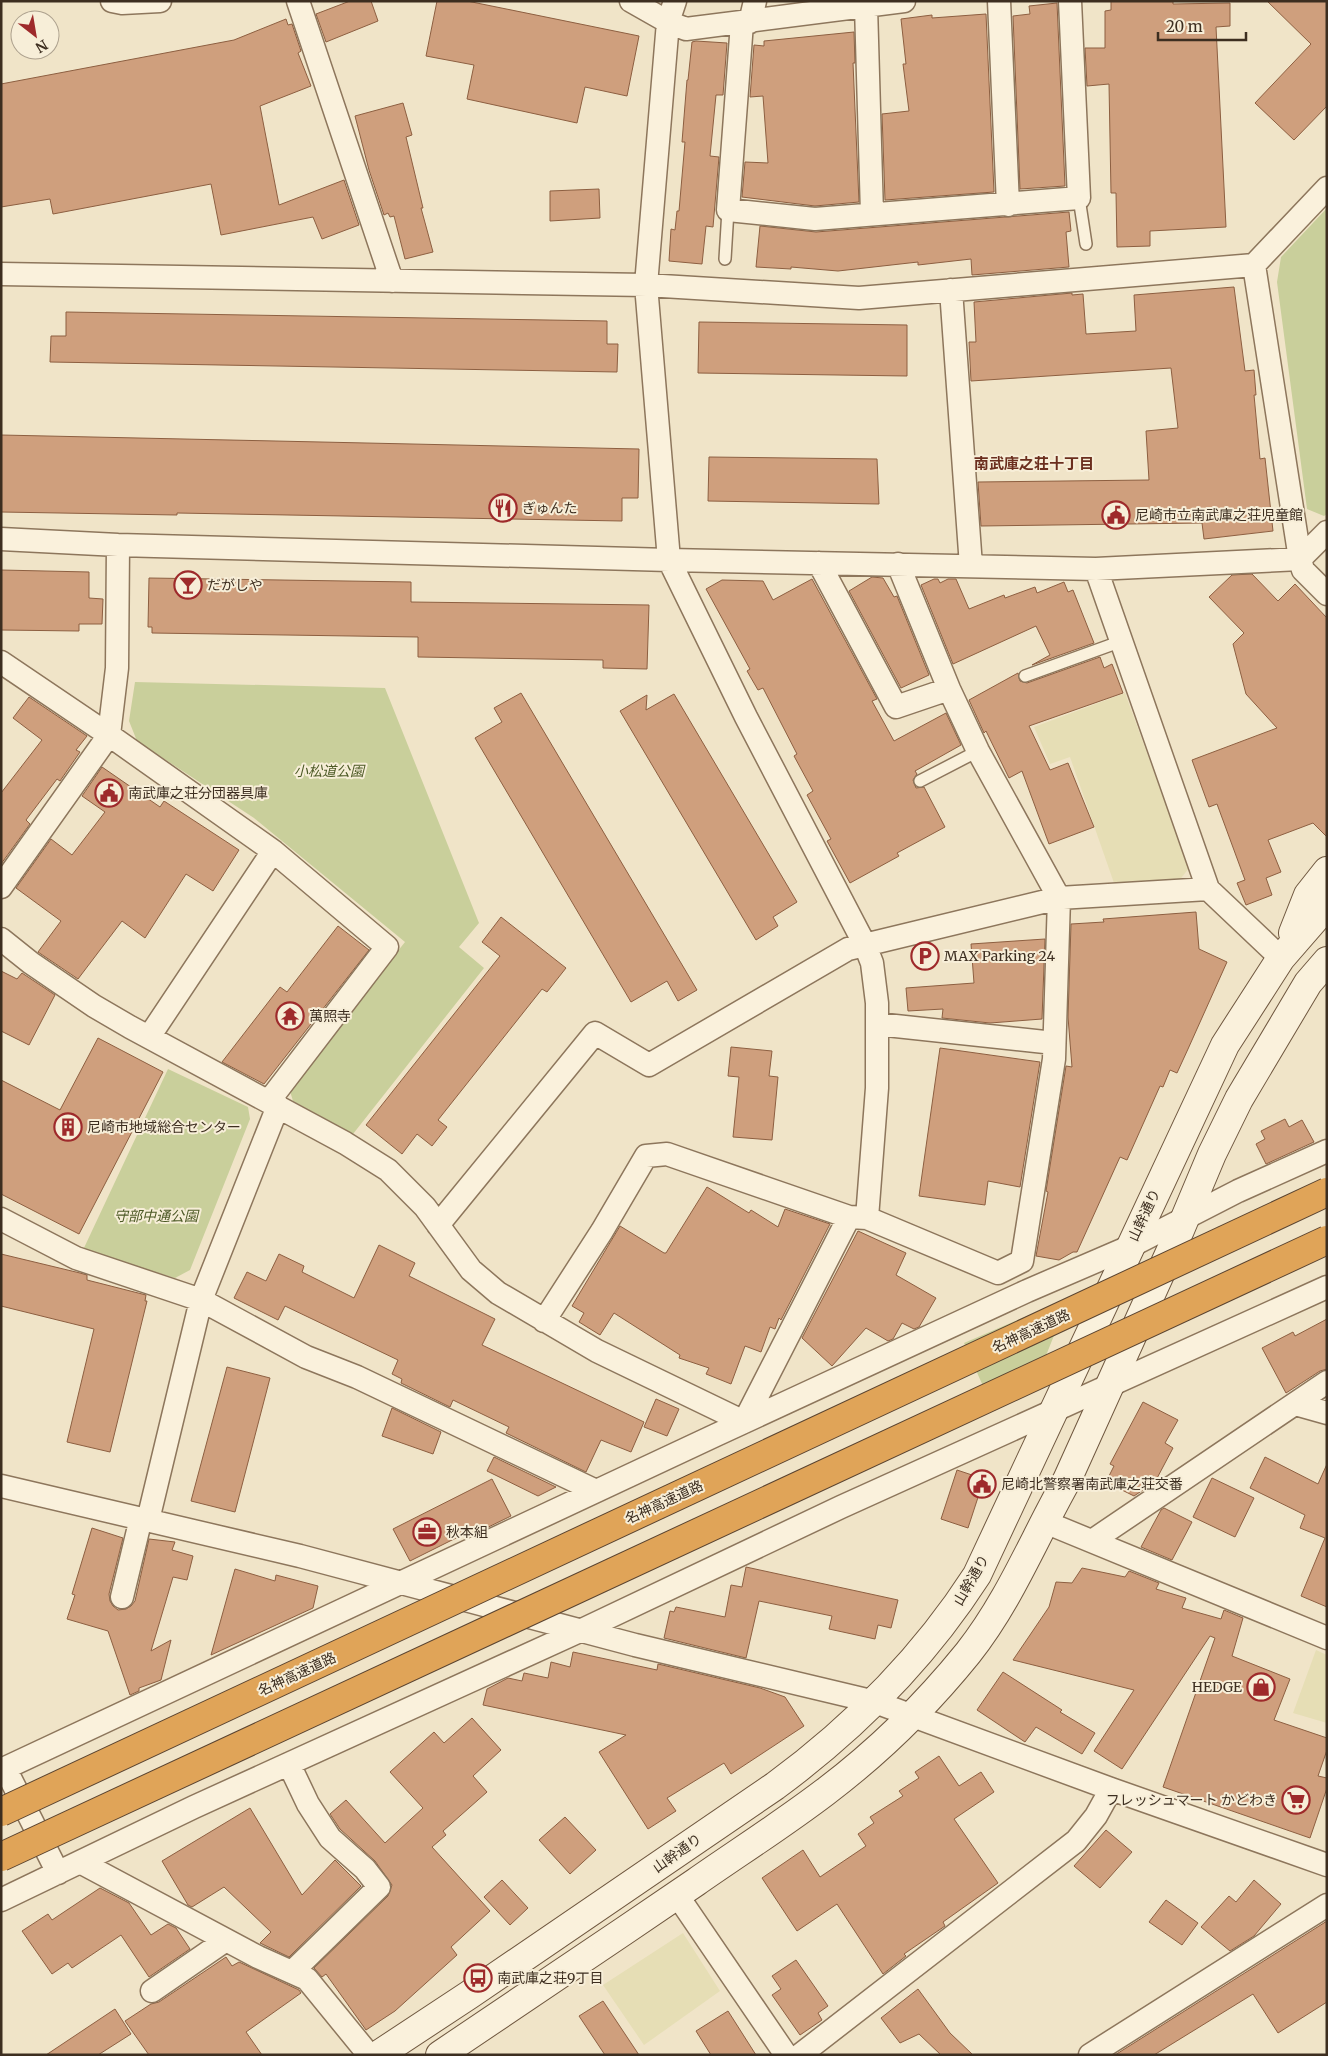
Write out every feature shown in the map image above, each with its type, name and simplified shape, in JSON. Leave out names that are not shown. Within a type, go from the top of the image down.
[{"type":"highway","name":"名神高速道路","points":[[1,1812],[1327,1192]]},
{"type":"highway","points":[[1,1857],[1327,1240]]},
{"type":"street","points":[[112,1],[122,3],[160,1]]},
{"type":"street","points":[[298,1],[392,281]]},
{"type":"street","points":[[631,1],[672,12],[686,29],[749,16],[885,3],[872,214]]},
{"type":"street","points":[[999,1],[1008,205]]},
{"type":"street","points":[[749,16],[728,210],[816,219],[1079,198],[1070,1]]},
{"type":"street","points":[[672,12],[646,285],[669,560],[746,717],[865,945],[872,963],[877,1003],[877,1088],[858,1218],[744,1422]]},
{"type":"street","points":[[1,274],[646,285],[858,298],[1254,264],[1327,188]]},
{"type":"street","points":[[1254,264],[1300,558],[1303,570],[1327,594]]},
{"type":"street","points":[[951,290],[971,566]]},
{"type":"street","points":[[1,539],[669,560],[1096,569],[1300,558],[1327,532]]},
{"type":"street","points":[[1,887],[109,734],[117,668],[118,544]]},
{"type":"street","points":[[819,563],[896,707],[950,689]]},
{"type":"street","points":[[544,1321],[602,1231],[646,1156],[667,1154],[858,1218],[998,1273],[1022,1261],[1052,1069],[1059,898],[978,750],[950,689],[898,564]]},
{"type":"street","points":[[1096,569],[1208,889],[1283,956],[1308,895],[1327,871]]},
{"type":"street","points":[[1,662],[109,734],[273,851],[387,947],[273,1104],[201,1300],[122,1598]]},
{"type":"street","points":[[149,1038],[273,851]]},
{"type":"street","points":[[438,1225],[596,1033],[649,1065],[848,949],[1059,898],[1208,889]]},
{"type":"street","name":"山幹通り","points":[[378,2055],[470,1996],[775,1786],[832,1741],[875,1702],[943,1625],[977,1575],[1129,1247],[1225,1046],[1283,956],[1327,906]]},
{"type":"street","points":[[1,939],[31,963],[94,1006],[149,1038],[345,1143],[388,1170],[425,1207],[471,1270],[498,1293],[597,1351],[744,1422]]},
{"type":"street","points":[[440,2055],[824,1793],[886,1742],[944,1682],[996,1614],[1023,1567],[1067,1480],[1111,1385],[1212,1154],[1239,1099],[1327,961]]},
{"type":"street","points":[[877,1024],[1054,1042]]},
{"type":"street","points":[[58,1873],[3,1769],[362,1599],[401,1583],[1026,1291],[1129,1247],[1184,1221],[1238,1191],[1327,1151]]},
{"type":"street","points":[[1,1219],[76,1258],[201,1300],[306,1357],[356,1377],[596,1491]]},
{"type":"street","points":[[1010,1267],[1026,1291]]},
{"type":"street","points":[[1,1900],[289,1764],[582,1630],[841,1507],[1327,1287]]},
{"type":"street","points":[[1092,1541],[1327,1382]]},
{"type":"street","points":[[1295,1404],[1327,1413]]},
{"type":"street","points":[[1,1486],[300,1556],[582,1630],[875,1702],[1111,1789],[1327,1864]]},
{"type":"street","points":[[1045,1522],[1327,1638]]},
{"type":"street","points":[[289,1764],[308,1804],[330,1838],[365,1869],[379,1887],[292,1972]]},
{"type":"street","points":[[800,2055],[1076,1841],[1096,1816],[1111,1789]]},
{"type":"street","points":[[80,1862],[226,1940],[307,1979],[369,2055]]},
{"type":"street","points":[[676,1895],[786,2055]]},
{"type":"street","points":[[1090,2055],[1327,1906]]},
{"type":"street","points":[[152,1991],[226,1940]]},
{"type":"lane","points":[[1079,198],[1086,244]]},
{"type":"lane","points":[[725,259],[728,210]]},
{"type":"lane","points":[[1025,676],[1122,641]]},
{"type":"lane","points":[[920,781],[978,750]]},
{"type":"shaded area","points":[[1125,693],[1189,868],[1178,882],[1114,883],[1070,757],[1050,764],[1034,727]]},
{"type":"shaded area","points":[[1316,1650],[1327,1655],[1327,1723],[1293,1713]]},
{"type":"shaded area","points":[[683,1933],[720,1991],[644,2045],[603,1985]]},
{"type":"green space","points":[[1327,208],[1327,514],[1324,516],[1307,509],[1277,282],[1281,257]]},
{"type":"green space","name":"小松道公園","points":[[135,682],[385,688],[479,923],[459,947],[484,968],[353,1134],[293,1101],[289,1088],[405,942],[254,818],[137,741],[129,721]]},
{"type":"green space","name":"守部中通公園","points":[[168,1069],[248,1107],[250,1119],[190,1270],[175,1278],[83,1250]]},
{"type":"green space","points":[[1069,1298],[1031,1393],[994,1411],[964,1343]]},
{"type":"building","points":[[350,1],[371,1],[378,21],[326,42],[316,14]]},
{"type":"building","points":[[437,1],[467,1],[639,36],[627,96],[585,87],[577,123],[467,99],[474,65],[426,56]]},
{"type":"building","points":[[1111,1],[1173,1],[1173,4],[1230,3],[1230,26],[1216,27],[1226,227],[1150,231],[1150,246],[1117,247],[1116,193],[1111,193],[1109,84],[1087,86],[1085,48],[1105,48],[1105,11],[1111,10]]},
{"type":"building","points":[[1267,1],[1327,1],[1327,106],[1294,140],[1255,103],[1311,44]]},
{"type":"building","points":[[1057,3],[1065,186],[1020,189],[1013,16],[1030,14],[1029,6]]},
{"type":"building","points":[[986,14],[994,192],[885,200],[882,114],[909,111],[903,64],[906,64],[901,19],[932,15],[932,18]]},
{"type":"building","points":[[286,19],[288,25],[292,24],[301,51],[298,53],[311,86],[260,106],[279,205],[344,180],[359,225],[322,239],[313,217],[221,235],[211,184],[53,214],[50,199],[1,207],[1,84],[234,40]]},
{"type":"building","points":[[854,32],[855,63],[853,63],[859,202],[815,206],[742,197],[745,162],[768,163],[763,96],[750,97],[754,45],[764,46],[764,41]]},
{"type":"building","points":[[692,42],[727,43],[723,95],[716,95],[710,156],[719,157],[713,227],[706,226],[702,264],[669,261],[671,229],[675,230],[677,211],[679,211],[685,142],[682,142],[687,80]]},
{"type":"building","points":[[403,103],[412,135],[406,137],[423,208],[421,208],[433,252],[405,259],[394,216],[390,217],[388,213],[384,215],[369,170],[355,116]]},
{"type":"building","points":[[599,189],[600,218],[550,221],[550,191]]},
{"type":"building","points":[[1069,212],[1071,231],[1066,232],[1069,267],[972,275],[971,259],[918,265],[918,262],[838,271],[791,267],[791,269],[756,267],[760,226],[816,232]]},
{"type":"building","points":[[1234,287],[1245,371],[1254,370],[1256,395],[1254,395],[1260,459],[1265,458],[1273,531],[1204,539],[1202,523],[981,526],[978,482],[1149,480],[1146,431],[1178,428],[1171,368],[971,381],[969,342],[976,342],[974,302],[1072,293],[1072,295],[1083,294],[1086,334],[1136,331],[1134,295]]},
{"type":"building","points":[[66,312],[607,321],[607,344],[618,344],[617,372],[50,362],[51,336],[66,336]]},
{"type":"building","points":[[699,322],[907,325],[907,376],[698,373]]},
{"type":"building","points":[[1,435],[639,449],[638,498],[622,498],[622,521],[177,513],[177,515],[1,512]]},
{"type":"building","points":[[709,457],[877,459],[879,504],[708,501]]},
{"type":"building","points":[[1,570],[89,572],[89,598],[103,599],[102,624],[79,624],[79,631],[1,630]]},
{"type":"building","points":[[1252,574],[1278,601],[1295,584],[1327,618],[1327,837],[1313,823],[1268,840],[1281,872],[1266,878],[1272,895],[1246,905],[1237,883],[1245,880],[1217,804],[1209,807],[1192,760],[1277,728],[1246,694],[1233,644],[1244,633],[1209,597],[1232,575]]},
{"type":"building","points":[[872,577],[883,578],[894,597],[897,596],[929,675],[901,688],[849,591]]},
{"type":"building","points":[[149,578],[411,582],[411,602],[649,605],[647,669],[603,668],[603,660],[418,657],[418,637],[152,633],[152,627],[148,627]]},
{"type":"building","points":[[812,579],[877,699],[872,701],[894,741],[946,713],[961,745],[915,771],[917,774],[913,780],[916,788],[924,787],[945,827],[897,853],[899,856],[850,883],[827,841],[831,839],[807,795],[813,791],[794,756],[797,754],[763,688],[758,690],[747,671],[750,669],[706,589],[722,580],[763,581],[773,600]]},
{"type":"building","points":[[938,579],[940,583],[948,579],[956,579],[969,609],[1004,595],[1005,598],[1035,587],[1037,593],[1064,582],[1068,592],[1073,590],[1094,643],[1032,665],[1050,655],[1036,626],[953,664],[921,585]]},
{"type":"building","points":[[1100,657],[1104,668],[1112,664],[1123,693],[1029,726],[1050,770],[1068,763],[1094,827],[1049,844],[1022,771],[1009,778],[986,731],[984,733],[969,700],[1018,673],[1020,681],[1027,683]]},
{"type":"building","points":[[521,693],[697,990],[678,1001],[667,981],[631,1002],[475,738],[502,722],[494,708]]},
{"type":"building","points":[[674,694],[797,902],[773,917],[778,926],[756,940],[620,711],[647,695],[646,710]]},
{"type":"building","points":[[29,697],[87,736],[76,750],[80,752],[60,781],[57,779],[26,820],[30,824],[1,864],[1,793],[42,740],[13,718]]},
{"type":"building","points":[[102,767],[160,807],[164,801],[239,850],[213,891],[186,874],[145,938],[122,921],[78,979],[38,952],[61,921],[16,888],[51,839],[72,855],[105,812],[82,796]]},
{"type":"building","points":[[1196,912],[1199,949],[1227,962],[1177,1073],[1170,1070],[1163,1087],[1160,1086],[1127,1160],[1120,1157],[1077,1252],[1073,1252],[1059,1260],[1036,1256],[1048,1192],[1046,1191],[1066,1066],[1072,1067],[1068,1017],[1071,924],[1104,922],[1103,919]]},
{"type":"building","points":[[501,917],[566,968],[547,992],[542,989],[438,1120],[447,1127],[432,1146],[417,1134],[402,1154],[366,1125],[500,956],[482,942]]},
{"type":"building","name":"萬照寺","points":[[338,926],[369,950],[264,1084],[222,1062],[280,987],[287,992]]},
{"type":"building","points":[[1045,939],[1042,1019],[990,1023],[942,1018],[943,1009],[908,1011],[906,988],[974,983],[971,944]]},
{"type":"building","points":[[1,971],[17,979],[22,973],[55,995],[29,1045],[1,1031]]},
{"type":"building","name":"尼崎市地域総合センター","points":[[98,1038],[163,1072],[79,1234],[1,1194],[1,1080],[60,1110]]},
{"type":"building","points":[[731,1047],[772,1051],[769,1076],[778,1077],[772,1140],[733,1137],[739,1077],[728,1076]]},
{"type":"building","points":[[940,1048],[1040,1062],[1020,1187],[988,1181],[985,1205],[919,1196]]},
{"type":"building","points":[[1285,1119],[1289,1127],[1302,1120],[1314,1142],[1266,1164],[1256,1144],[1265,1139],[1261,1131]]},
{"type":"building","points":[[707,1187],[749,1213],[751,1210],[778,1227],[785,1209],[830,1224],[781,1320],[779,1318],[775,1329],[770,1327],[761,1352],[745,1346],[731,1384],[706,1374],[709,1368],[679,1358],[680,1355],[614,1313],[600,1335],[579,1322],[584,1313],[572,1306],[620,1226],[666,1253]]},
{"type":"building","points":[[858,1231],[906,1253],[896,1275],[936,1298],[919,1327],[914,1329],[902,1323],[893,1339],[888,1341],[866,1328],[832,1366],[802,1338]]},
{"type":"building","points":[[379,1245],[415,1263],[409,1276],[495,1319],[482,1345],[644,1422],[631,1452],[601,1440],[586,1472],[506,1433],[509,1427],[453,1400],[450,1407],[401,1383],[402,1379],[392,1374],[398,1360],[285,1306],[278,1320],[234,1298],[247,1272],[266,1281],[279,1254],[304,1266],[302,1272],[354,1298]]},
{"type":"building","points":[[1,1254],[80,1273],[87,1275],[87,1280],[146,1295],[145,1301],[147,1301],[110,1452],[67,1442],[94,1329],[1,1306]]},
{"type":"building","points":[[1327,1319],[1327,1369],[1320,1371],[1286,1393],[1262,1348],[1293,1332],[1295,1336]]},
{"type":"building","points":[[227,1367],[270,1378],[235,1512],[191,1501]]},
{"type":"building","points":[[656,1399],[679,1409],[667,1436],[644,1427]]},
{"type":"building","points":[[1143,1402],[1178,1420],[1165,1443],[1173,1448],[1155,1482],[1134,1496],[1106,1482],[1114,1466],[1110,1464]]},
{"type":"building","points":[[392,1408],[441,1432],[433,1454],[382,1436]]},
{"type":"building","points":[[494,1457],[556,1487],[538,1496],[487,1471]]},
{"type":"building","points":[[1265,1457],[1318,1484],[1327,1464],[1327,1607],[1301,1596],[1325,1538],[1300,1528],[1305,1515],[1250,1488]]},
{"type":"building","points":[[957,1470],[984,1479],[968,1528],[941,1519]]},
{"type":"building","points":[[1212,1478],[1254,1498],[1235,1537],[1193,1517]]},
{"type":"building","points":[[492,1479],[511,1516],[470,1536],[468,1532],[410,1561],[393,1529]]},
{"type":"building","points":[[1164,1508],[1192,1522],[1172,1560],[1141,1547],[1161,1510]]},
{"type":"building","points":[[92,1528],[123,1538],[109,1594],[110,1601],[118,1610],[126,1609],[135,1601],[149,1539],[175,1542],[172,1550],[193,1556],[187,1580],[173,1577],[151,1651],[171,1640],[161,1680],[139,1688],[139,1691],[130,1695],[108,1631],[67,1619],[75,1595],[72,1594]]},
{"type":"building","points":[[746,1567],[898,1600],[891,1628],[878,1625],[875,1639],[829,1629],[832,1616],[759,1601],[746,1658],[664,1638],[670,1611],[674,1612],[676,1607],[725,1617],[731,1585],[742,1587]]},
{"type":"building","points":[[1082,1568],[1125,1577],[1129,1571],[1159,1583],[1156,1589],[1186,1598],[1182,1608],[1221,1619],[1224,1610],[1243,1618],[1232,1656],[1290,1679],[1274,1720],[1327,1738],[1327,1750],[1318,1776],[1327,1778],[1327,1788],[1310,1838],[1163,1787],[1215,1638],[1210,1636],[1122,1769],[1094,1751],[1134,1690],[1013,1660],[1049,1607],[1056,1582],[1072,1583]]},
{"type":"building","points":[[235,1569],[275,1581],[276,1575],[318,1586],[313,1608],[211,1655]]},
{"type":"building","points":[[573,1652],[657,1670],[658,1664],[760,1688],[785,1697],[804,1726],[731,1774],[724,1763],[667,1798],[676,1811],[648,1829],[599,1752],[626,1735],[483,1705],[487,1689],[508,1678],[522,1681],[524,1673],[548,1678],[551,1662],[570,1667]]},
{"type":"building","points":[[1003,1672],[1062,1710],[1060,1712],[1095,1733],[1082,1754],[1036,1727],[1025,1742],[977,1710]]},
{"type":"building","points":[[472,1718],[501,1750],[473,1776],[487,1792],[443,1831],[446,1835],[432,1847],[490,1911],[451,1947],[457,1955],[395,2011],[366,2030],[326,1974],[322,1977],[314,1968],[388,1896],[392,1885],[375,1861],[340,1829],[330,1814],[346,1800],[385,1843],[423,1808],[390,1772],[434,1732],[444,1743]]},
{"type":"building","points":[[939,1756],[959,1786],[981,1772],[994,1792],[954,1819],[998,1883],[943,1922],[945,1926],[904,1954],[906,1956],[883,1974],[837,1904],[797,1931],[762,1878],[803,1850],[820,1877],[866,1846],[858,1834],[874,1823],[870,1817],[903,1796],[899,1791],[919,1778],[915,1772]]},
{"type":"building","points":[[250,1808],[302,1895],[335,1860],[361,1886],[289,1957],[260,1943],[271,1932],[224,1887],[192,1907],[188,1905],[162,1861]]},
{"type":"building","points":[[565,1817],[596,1850],[570,1874],[539,1840]]},
{"type":"building","points":[[1106,1830],[1132,1852],[1100,1888],[1074,1866]]},
{"type":"building","points":[[502,1880],[528,1908],[510,1925],[484,1897]]},
{"type":"building","points":[[1254,1880],[1281,1904],[1254,1936],[1230,1951],[1201,1927],[1229,1896],[1236,1902]]},
{"type":"building","points":[[100,1888],[129,1903],[151,1935],[168,1924],[176,1928],[190,1949],[149,1977],[121,1935],[72,1968],[68,1963],[52,1974],[22,1931],[48,1914],[52,1920]]},
{"type":"building","points":[[1166,1900],[1198,1923],[1182,1945],[1149,1922]]},
{"type":"building","points":[[1327,1921],[1327,2002],[1278,2033],[1253,1994],[1154,2055],[1115,2055]]},
{"type":"building","points":[[226,1957],[232,1966],[239,1962],[299,1990],[301,1993],[246,2032],[262,2055],[149,2055],[125,2021],[151,2004],[159,2002]]},
{"type":"building","points":[[796,1960],[828,2006],[818,2013],[822,2020],[800,2035],[772,1995],[781,1989],[772,1976]]},
{"type":"building","points":[[918,1989],[950,2033],[973,2055],[941,2055],[919,2034],[900,2043],[881,2018]]},
{"type":"building","points":[[603,2001],[639,2055],[605,2055],[579,2016]]},
{"type":"building","points":[[115,2009],[131,2034],[98,2055],[46,2055]]},
{"type":"building","points":[[728,2011],[756,2055],[711,2055],[696,2031]]},
{"type":"place","name":"ぎゅんた","points":[[503,508]]},
{"type":"place","name":"尼崎市立南武庫之荘児童館","points":[[1116,515]]},
{"type":"place","name":"だがしや","points":[[188,585]]},
{"type":"place","name":"南武庫之荘分団器具庫","points":[[109,793]]},
{"type":"place","name":"MAX Parking 24","points":[[925,956]]},
{"type":"place","name":"萬照寺","points":[[290,1016]]},
{"type":"place","name":"尼崎市地域総合センター","points":[[68,1127]]},
{"type":"place","name":"尼崎北警察署南武庫之荘交番","points":[[982,1484]]},
{"type":"place","name":"秋本組","points":[[427,1532]]},
{"type":"place","name":"HEDGE","points":[[1261,1687]]},
{"type":"place","name":"フレッシュマート かどわき","points":[[1296,1800]]},
{"type":"place","name":"南武庫之荘9丁目","points":[[478,1978]]},
{"type":"district","name":"南武庫之荘十丁目","points":[[1034,463]]}]
